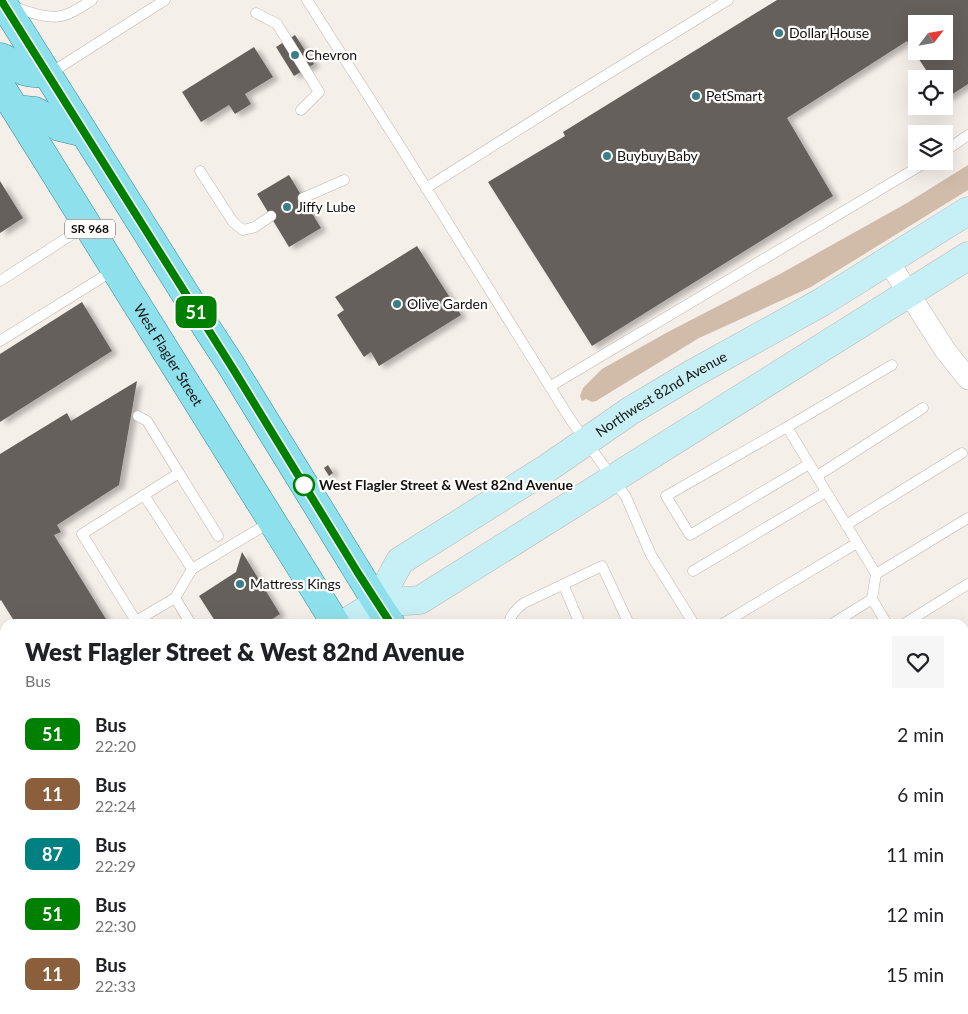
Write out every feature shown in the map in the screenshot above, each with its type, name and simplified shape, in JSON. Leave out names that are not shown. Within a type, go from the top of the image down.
[{"type":"main road","name":"SR 968","points":[[2,2],[384,613]]},
{"type":"main road","points":[[0,57],[5,58],[25,72],[48,74]]},
{"type":"main road","name":"West Flagler Street","points":[[0,85],[11,110],[88,225],[333,619]]},
{"type":"main road","points":[[11,110],[35,111],[50,119],[59,127],[84,133]]},
{"type":"street","name":"Northwest 82nd Avenue","points":[[384,613],[400,562],[549,467],[630,411],[822,302],[968,211]]},
{"type":"street","name":"Northwest 82nd Avenue","points":[[362,619],[420,600],[968,256]]},
{"type":"street","points":[[888,261],[944,350],[968,379]]},
{"type":"lane","points":[[2,2],[49,17],[70,13],[92,0]]},
{"type":"lane","points":[[48,74],[165,0]]},
{"type":"lane","points":[[308,0],[586,442],[626,497],[651,555],[691,619]]},
{"type":"lane","points":[[426,188],[728,0]]},
{"type":"lane","points":[[256,13],[277,24],[319,92],[301,110]]},
{"type":"lane","points":[[953,146],[968,135]]},
{"type":"lane","points":[[551,386],[913,170]]},
{"type":"lane","points":[[200,171],[233,222],[243,230],[255,227],[271,216]]},
{"type":"lane","points":[[303,198],[344,180]]},
{"type":"lane","points":[[0,281],[88,225]]},
{"type":"lane","points":[[0,341],[115,269]]},
{"type":"lane","points":[[809,464],[690,535],[666,496],[892,365]]},
{"type":"lane","points":[[816,476],[923,408]]},
{"type":"lane","points":[[138,416],[148,421],[218,536]]},
{"type":"lane","points":[[786,427],[876,574],[872,600],[884,619]]},
{"type":"lane","points":[[846,525],[962,453]]},
{"type":"lane","points":[[134,619],[82,534],[179,473]]},
{"type":"lane","points":[[693,571],[826,492]]},
{"type":"lane","points":[[144,494],[192,569]]},
{"type":"lane","points":[[876,574],[968,518]]},
{"type":"lane","points":[[141,619],[175,598],[192,569],[273,521]]},
{"type":"lane","points":[[731,619],[857,543]]},
{"type":"lane","points":[[510,619],[515,610],[524,603],[602,566],[628,619]]},
{"type":"lane","points":[[563,584],[578,619]]},
{"type":"lane","points":[[912,619],[968,584]]},
{"type":"lane","points":[[175,598],[188,619]]},
{"type":"lane","points":[[840,619],[872,600]]},
{"type":"shaded area","points":[[968,165],[968,190],[811,287],[699,338],[596,401],[592,402],[586,399],[582,401],[580,396],[583,388],[602,369],[666,333],[780,274],[907,203]]},
{"type":"building","points":[[777,0],[968,0],[968,84],[953,94],[953,70],[926,70],[920,60],[953,60],[953,15],[908,15],[908,43],[907,41],[787,118],[833,196],[592,346],[488,182],[565,136],[563,132]]},
{"type":"building","name":"Chevron","points":[[295,35],[314,64],[294,76],[276,47]]},
{"type":"building","name":"Chevron","points":[[254,47],[273,77],[245,94],[251,104],[235,114],[229,105],[201,122],[182,92]]},
{"type":"building","name":"Jiffy Lube","points":[[289,175],[321,228],[289,247],[257,194]]},
{"type":"building","points":[[0,181],[23,218],[0,233]]},
{"type":"building","name":"Olive Garden","points":[[417,246],[461,315],[379,366],[371,352],[364,357],[337,315],[344,310],[335,297]]},
{"type":"building","points":[[82,302],[112,351],[0,422],[0,354]]},
{"type":"building","points":[[137,381],[119,485],[57,525],[61,532],[54,535],[106,619],[13,619],[0,601],[0,454],[67,413],[71,421]]},
{"type":"building","points":[[328,465],[333,473],[329,476],[324,468]]},
{"type":"building","name":"Mattress Kings","points":[[242,552],[280,614],[272,619],[214,619],[199,596],[236,572]]},
{"type":"bus line","name":"51","points":[[1,0],[388,619]]},
{"type":"place","name":"Dollar House","points":[[779,33]]},
{"type":"place","name":"Chevron","points":[[295,55]]},
{"type":"place","name":"PetSmart","points":[[696,96]]},
{"type":"place","name":"Buybuy Baby","points":[[607,156]]},
{"type":"place","name":"Jiffy Lube","points":[[287,207]]},
{"type":"place","name":"Olive Garden","points":[[397,304]]},
{"type":"place","name":"West Flagler Street & West 82nd Avenue","points":[[304,485]]},
{"type":"place","name":"Mattress Kings","points":[[240,584]]}]
